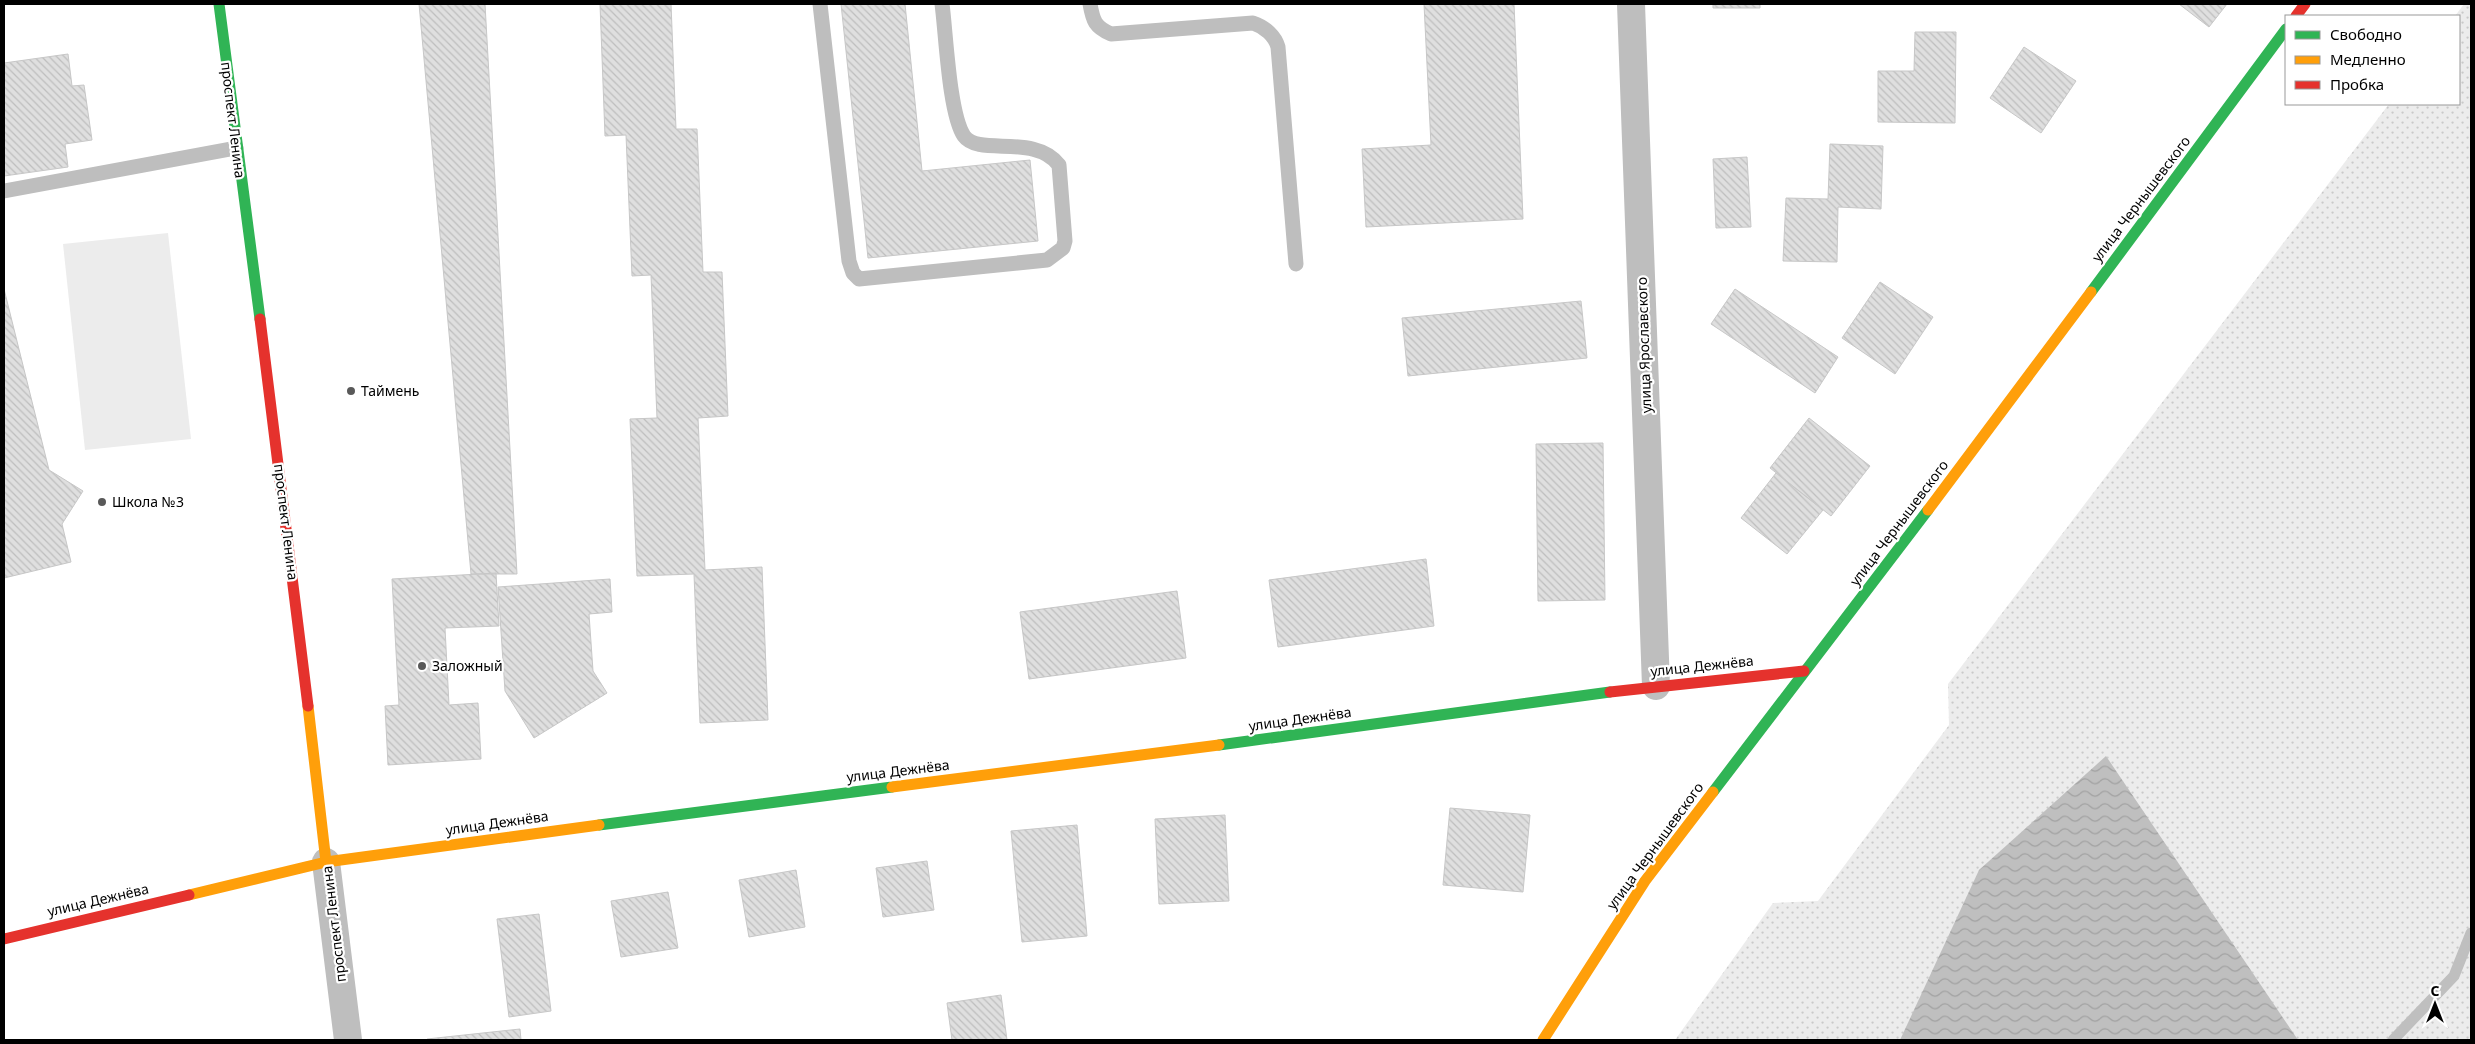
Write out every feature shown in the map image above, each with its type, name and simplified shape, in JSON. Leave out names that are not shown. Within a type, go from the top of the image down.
[{"type":"main road","name":"проспект Ленина","points":[[219,4],[236,148],[293,577],[326,862]]},
{"type":"main road","points":[[2297,15],[2305,4]]},
{"type":"main road","name":"улица Чернышевского","points":[[1544,1040],[1645,881],[1804,671],[1856,606],[2285,30]]},
{"type":"main road","name":"улица Дежнёва","points":[[4,939],[326,862],[673,814],[1121,758],[1656,686],[1804,671]]},
{"type":"street","name":"улица Ярославского","points":[[1631,4],[1656,686]]},
{"type":"street","name":"проспект Ленина","points":[[326,862],[348,1040]]},
{"type":"lane","points":[[820,4],[849,261],[853,273],[859,279],[1047,260],[1063,248],[1065,241],[1059,165],[1052,156],[1034,148],[972,142],[965,137],[959,126],[954,108],[942,4]]},
{"type":"lane","points":[[1090,4],[1092,20],[1098,28],[1112,34],[1253,23],[1260,25],[1275,38],[1278,47],[1296,264]]},
{"type":"lane","points":[[4,191],[236,148]]},
{"type":"shaded area","points":[[2464,4],[2471,4],[2471,1040],[1675,1040],[1773,903],[1818,901],[1949,725],[1948,684],[2388,105],[2460,105],[2460,15],[2456,15]]},
{"type":"shaded area","points":[[168,233],[191,439],[85,450],[63,244]]},
{"type":"water","points":[[2106,756],[2298,1040],[1900,1040],[1979,870]]},
{"type":"building","points":[[419,4],[485,4],[517,574],[471,574]]},
{"type":"building","points":[[600,4],[671,4],[676,129],[697,129],[703,272],[722,272],[728,416],[698,418],[705,570],[762,567],[768,720],[700,723],[694,574],[637,576],[630,419],[657,418],[651,275],[632,276],[626,135],[605,136]]},
{"type":"building","points":[[841,4],[905,4],[922,171],[1030,160],[1038,241],[868,258]]},
{"type":"building","points":[[1424,4],[1514,4],[1523,219],[1366,227],[1362,149],[1431,145]]},
{"type":"building","points":[[1713,4],[1760,4],[1760,8],[1713,8]]},
{"type":"building","points":[[2179,4],[2227,4],[2209,27]]},
{"type":"building","points":[[1915,32],[1956,32],[1955,123],[1878,122],[1878,71],[1914,71]]},
{"type":"building","points":[[2024,47],[2076,81],[2041,133],[1990,98]]},
{"type":"building","points":[[68,54],[72,86],[84,85],[92,140],[65,144],[68,167],[4,176],[4,63]]},
{"type":"building","points":[[1830,144],[1883,146],[1881,209],[1838,207],[1837,262],[1783,261],[1786,198],[1828,199]]},
{"type":"building","points":[[1747,157],[1751,227],[1716,228],[1713,159]]},
{"type":"building","points":[[1880,282],[1933,317],[1895,374],[1842,338]]},
{"type":"building","points":[[4,289],[49,470],[83,491],[62,524],[71,562],[4,578]]},
{"type":"building","points":[[1735,289],[1838,357],[1815,393],[1711,324]]},
{"type":"building","points":[[1581,301],[1587,358],[1408,376],[1402,318]]},
{"type":"building","points":[[1809,418],[1870,466],[1831,516],[1770,468]]},
{"type":"building","points":[[1603,443],[1605,600],[1538,601],[1536,444]]},
{"type":"building","points":[[1776,473],[1823,510],[1787,554],[1741,518]]},
{"type":"building","points":[[1426,559],[1434,626],[1278,647],[1269,580]]},
{"type":"building","name":"Заложный","points":[[496,573],[499,626],[445,628],[449,705],[478,703],[481,759],[388,765],[385,706],[399,705],[392,579]]},
{"type":"building","points":[[610,579],[612,612],[589,614],[593,671],[607,693],[534,738],[505,691],[498,587]]},
{"type":"building","points":[[1177,591],[1186,658],[1029,679],[1020,612]]},
{"type":"building","points":[[1450,808],[1530,815],[1523,892],[1443,885]]},
{"type":"building","points":[[1225,815],[1229,901],[1159,904],[1155,819]]},
{"type":"building","points":[[1077,825],[1087,936],[1022,942],[1011,831]]},
{"type":"building","points":[[927,861],[934,910],[883,917],[876,868]]},
{"type":"building","points":[[796,870],[805,927],[749,937],[739,880]]},
{"type":"building","points":[[668,892],[678,948],[621,957],[611,901]]},
{"type":"building","points":[[539,914],[551,1011],[509,1017],[497,919]]},
{"type":"building","points":[[1001,995],[1007,1040],[952,1040],[947,1003]]},
{"type":"building","points":[[520,1029],[521,1040],[427,1040],[427,1039]]},
{"type":"waterway","points":[[2393,1040],[2454,976],[2471,933]]},
{"type":"traffic: fast","points":[[219,4],[260,319]]},
{"type":"traffic: fast","points":[[2091,292],[2285,30]]},
{"type":"traffic: fast","points":[[1713,792],[1928,510]]},
{"type":"traffic: fast","points":[[1219,745],[1610,692]]},
{"type":"traffic: fast","points":[[599,825],[892,787]]},
{"type":"traffic: slow","points":[[1928,510],[2091,292]]},
{"type":"traffic: slow","points":[[308,706],[326,862]]},
{"type":"traffic: slow","points":[[892,787],[1219,745]]},
{"type":"traffic: slow","points":[[1543,1040],[1645,881],[1713,792]]},
{"type":"traffic: slow","points":[[189,895],[326,862],[599,825]]},
{"type":"traffic: jam","points":[[2297,15],[2305,4]]},
{"type":"traffic: jam","points":[[260,319],[308,706]]},
{"type":"traffic: jam","points":[[1610,692],[1804,671]]},
{"type":"traffic: jam","points":[[4,939],[189,895]]},
{"type":"place","name":"Таймень","points":[[351,391]]},
{"type":"place","name":"Школа №3","points":[[102,502]]},
{"type":"place","name":"Заложный","points":[[422,666]]}]
